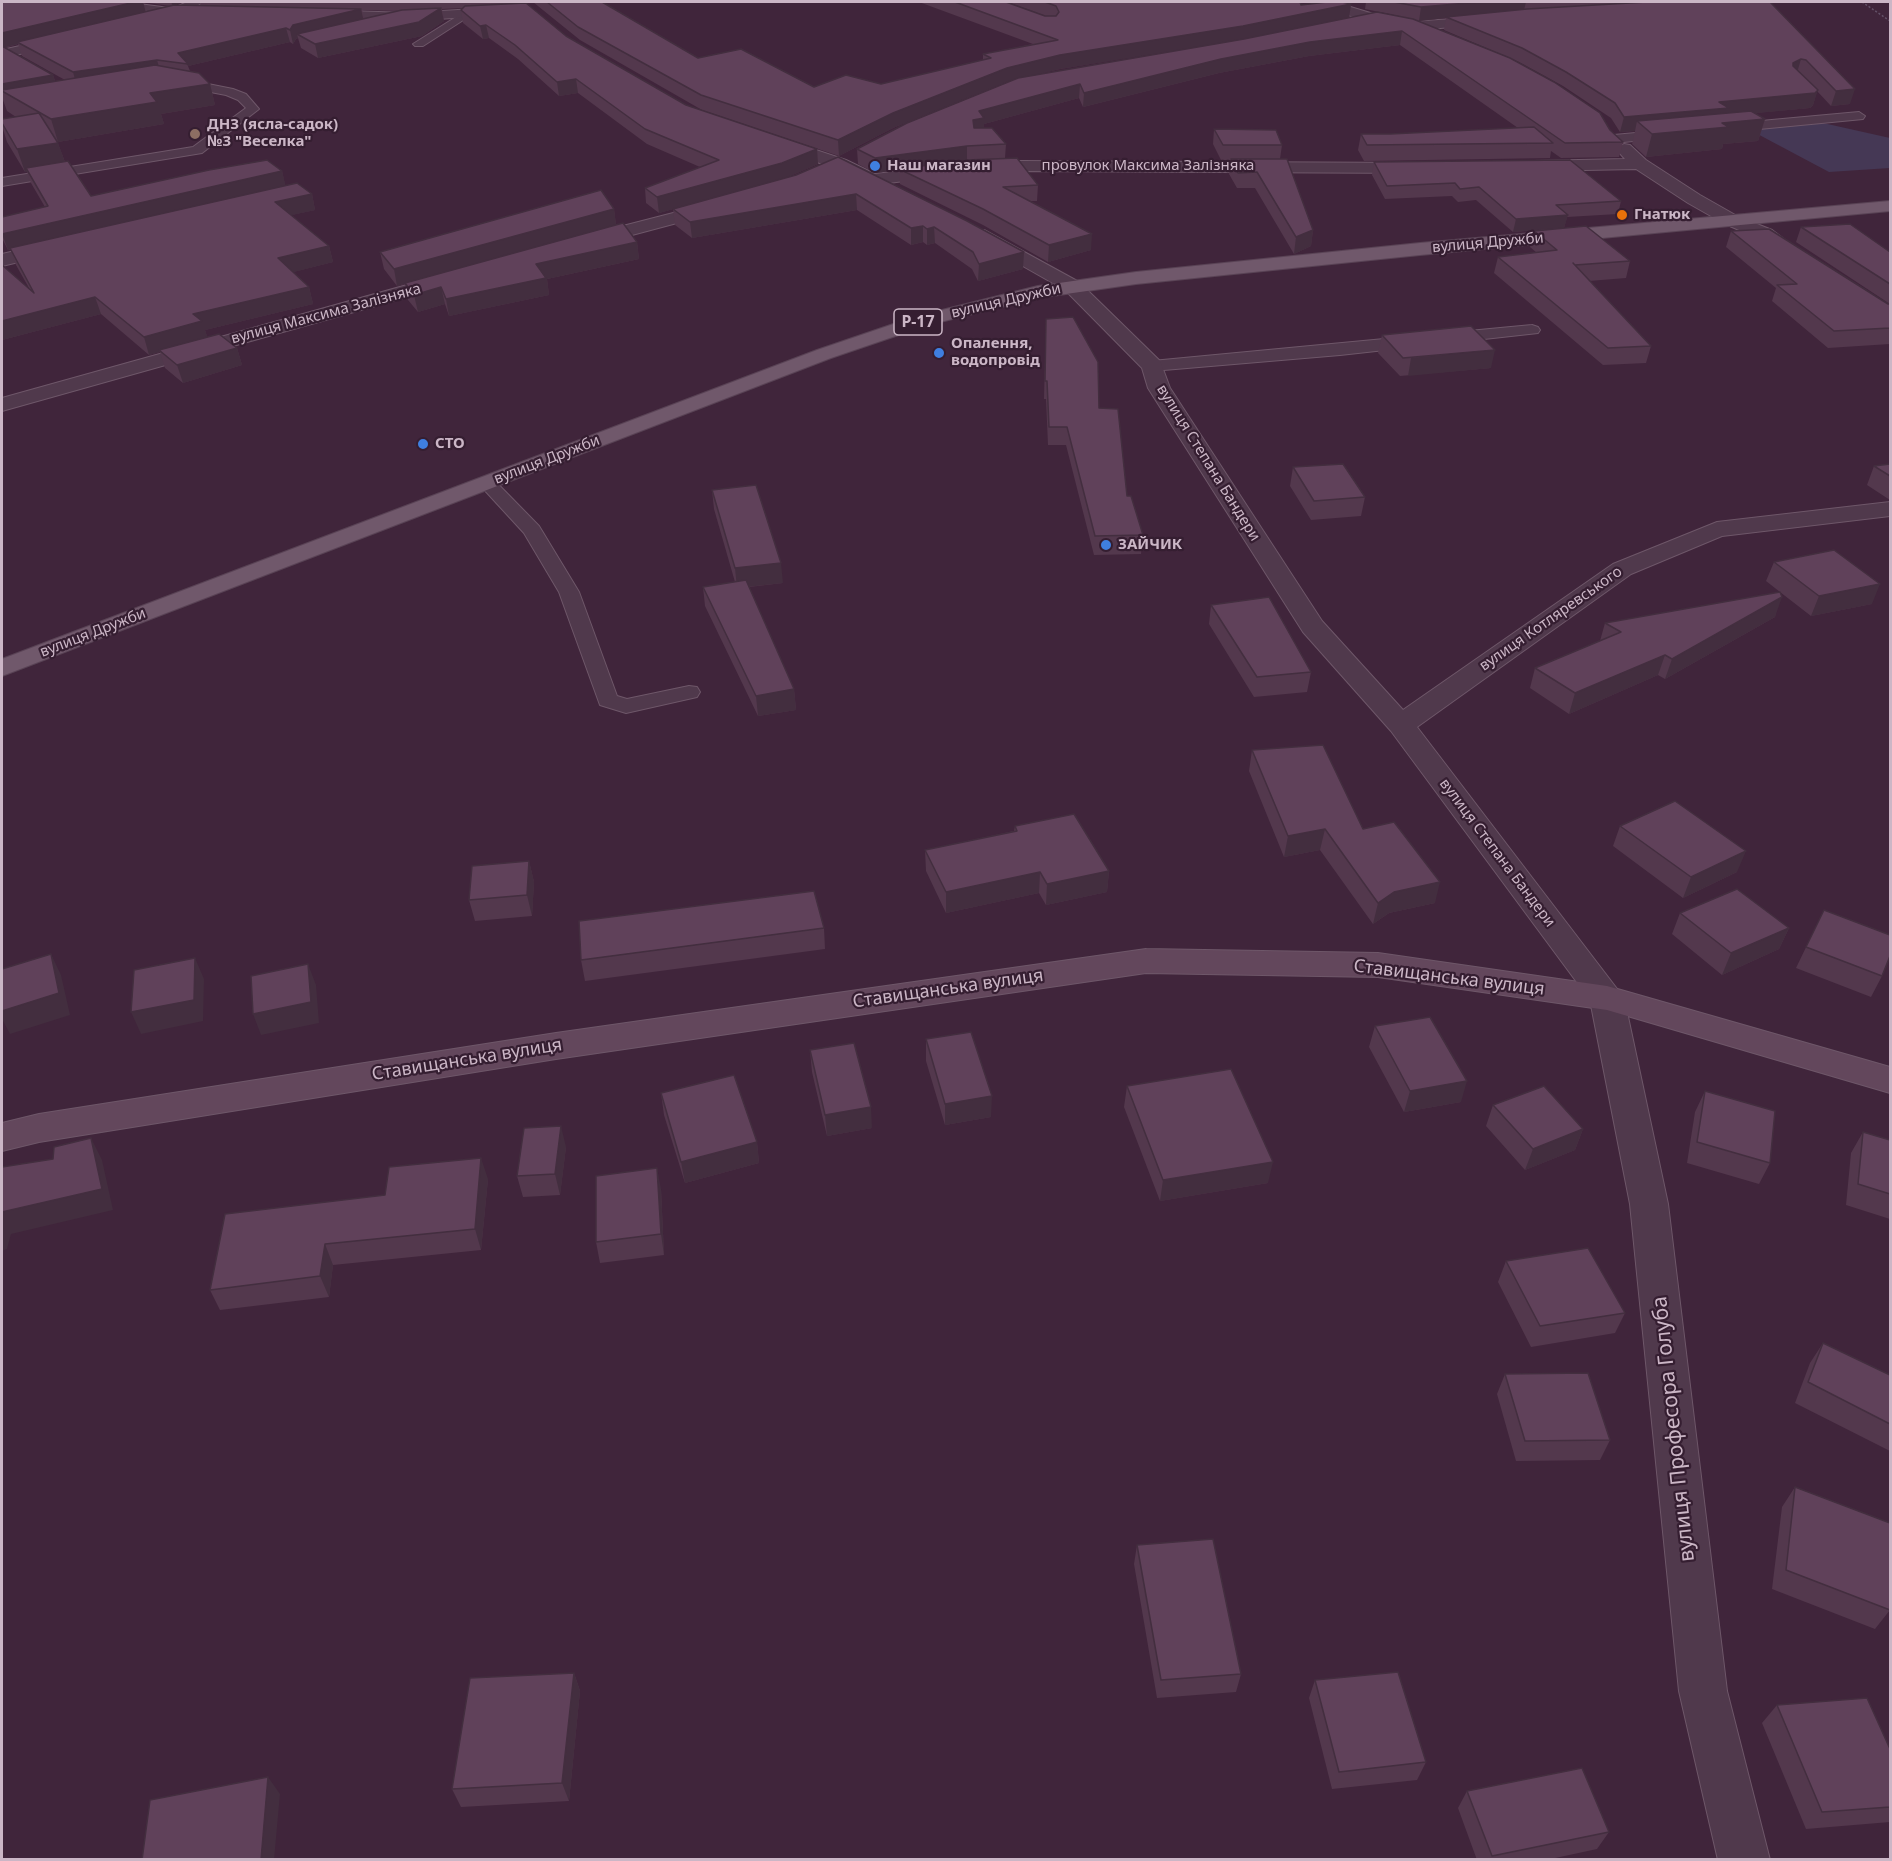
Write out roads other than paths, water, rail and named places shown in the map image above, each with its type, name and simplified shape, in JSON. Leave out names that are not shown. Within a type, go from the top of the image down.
[{"type":"main road","name":"вулиця Дружби","points":[[2,668],[824,354],[921,321],[1071,286],[1420,249],[1890,206]]},
{"type":"street","points":[[133,23],[177,12],[196,2]]},
{"type":"street","points":[[1321,2],[1342,4],[1374,19],[1415,26],[1445,38]]},
{"type":"street","points":[[305,14],[464,15],[523,10]]},
{"type":"street","points":[[177,12],[210,12]]},
{"type":"street","points":[[1335,27],[1374,19]]},
{"type":"street","points":[[1415,26],[1501,19]]},
{"type":"street","points":[[4,53],[78,36]]},
{"type":"street","points":[[1604,123],[1614,140],[1640,164],[1694,199],[1731,220],[1765,234],[1805,260]]},
{"type":"street","points":[[762,137],[840,164],[903,195]]},
{"type":"street","points":[[820,172],[860,153]]},
{"type":"street","points":[[1515,166],[1640,164]]},
{"type":"street","name":"провулок Максима Залізняка","points":[[873,180],[923,172],[999,167],[1433,168]]},
{"type":"street","points":[[576,244],[729,204]]},
{"type":"street","name":"вулиця Степана Бандери","points":[[965,226],[1071,286],[1152,366],[1159,388],[1312,626],[1401,725],[1607,998]]},
{"type":"street","points":[[2,260],[70,244]]},
{"type":"street","name":"вулиця Максима Залізняка","points":[[2,405],[463,276]]},
{"type":"street","name":"вулиця Котляревського","points":[[1401,725],[1622,569],[1717,529],[1890,509]]},
{"type":"street","name":"Ставищанська вулиця","points":[[2,1137],[39,1128],[544,1048],[1146,961],[1378,965],[1607,998],[1890,1080]]},
{"type":"street","name":"вулиця Професора Голуба","points":[[1607,998],[1648,1204],[1703,1691],[1744,1860]]},
{"type":"lane","points":[[105,2],[177,12]]},
{"type":"lane","points":[[419,44],[464,15]]},
{"type":"lane","points":[[365,27],[408,16]]},
{"type":"lane","points":[[4,53],[26,64]]},
{"type":"lane","points":[[2,182],[197,150],[253,109],[242,97],[229,92],[161,80]]},
{"type":"lane","points":[[1807,120],[1823,105]]},
{"type":"lane","points":[[1716,129],[1859,116]]},
{"type":"lane","points":[[1614,140],[1682,133]]},
{"type":"lane","points":[[1152,366],[1340,350],[1532,330]]},
{"type":"lane","points":[[487,483],[532,530],[569,592],[608,700],[626,706],[689,692]]},
{"type":"place","name":"ДНЗ (ясла-садок) №3 \"Веселка\"","points":[[195,134]]},
{"type":"place","name":"Наш магазин","points":[[875,166]]},
{"type":"place","name":"Гнатюк","points":[[1622,215]]},
{"type":"place","name":"Опалення, водопровід","points":[[939,353]]},
{"type":"place","name":"СТО","points":[[423,444]]},
{"type":"place","name":"ЗАЙЧИК","points":[[1106,545]]}]
